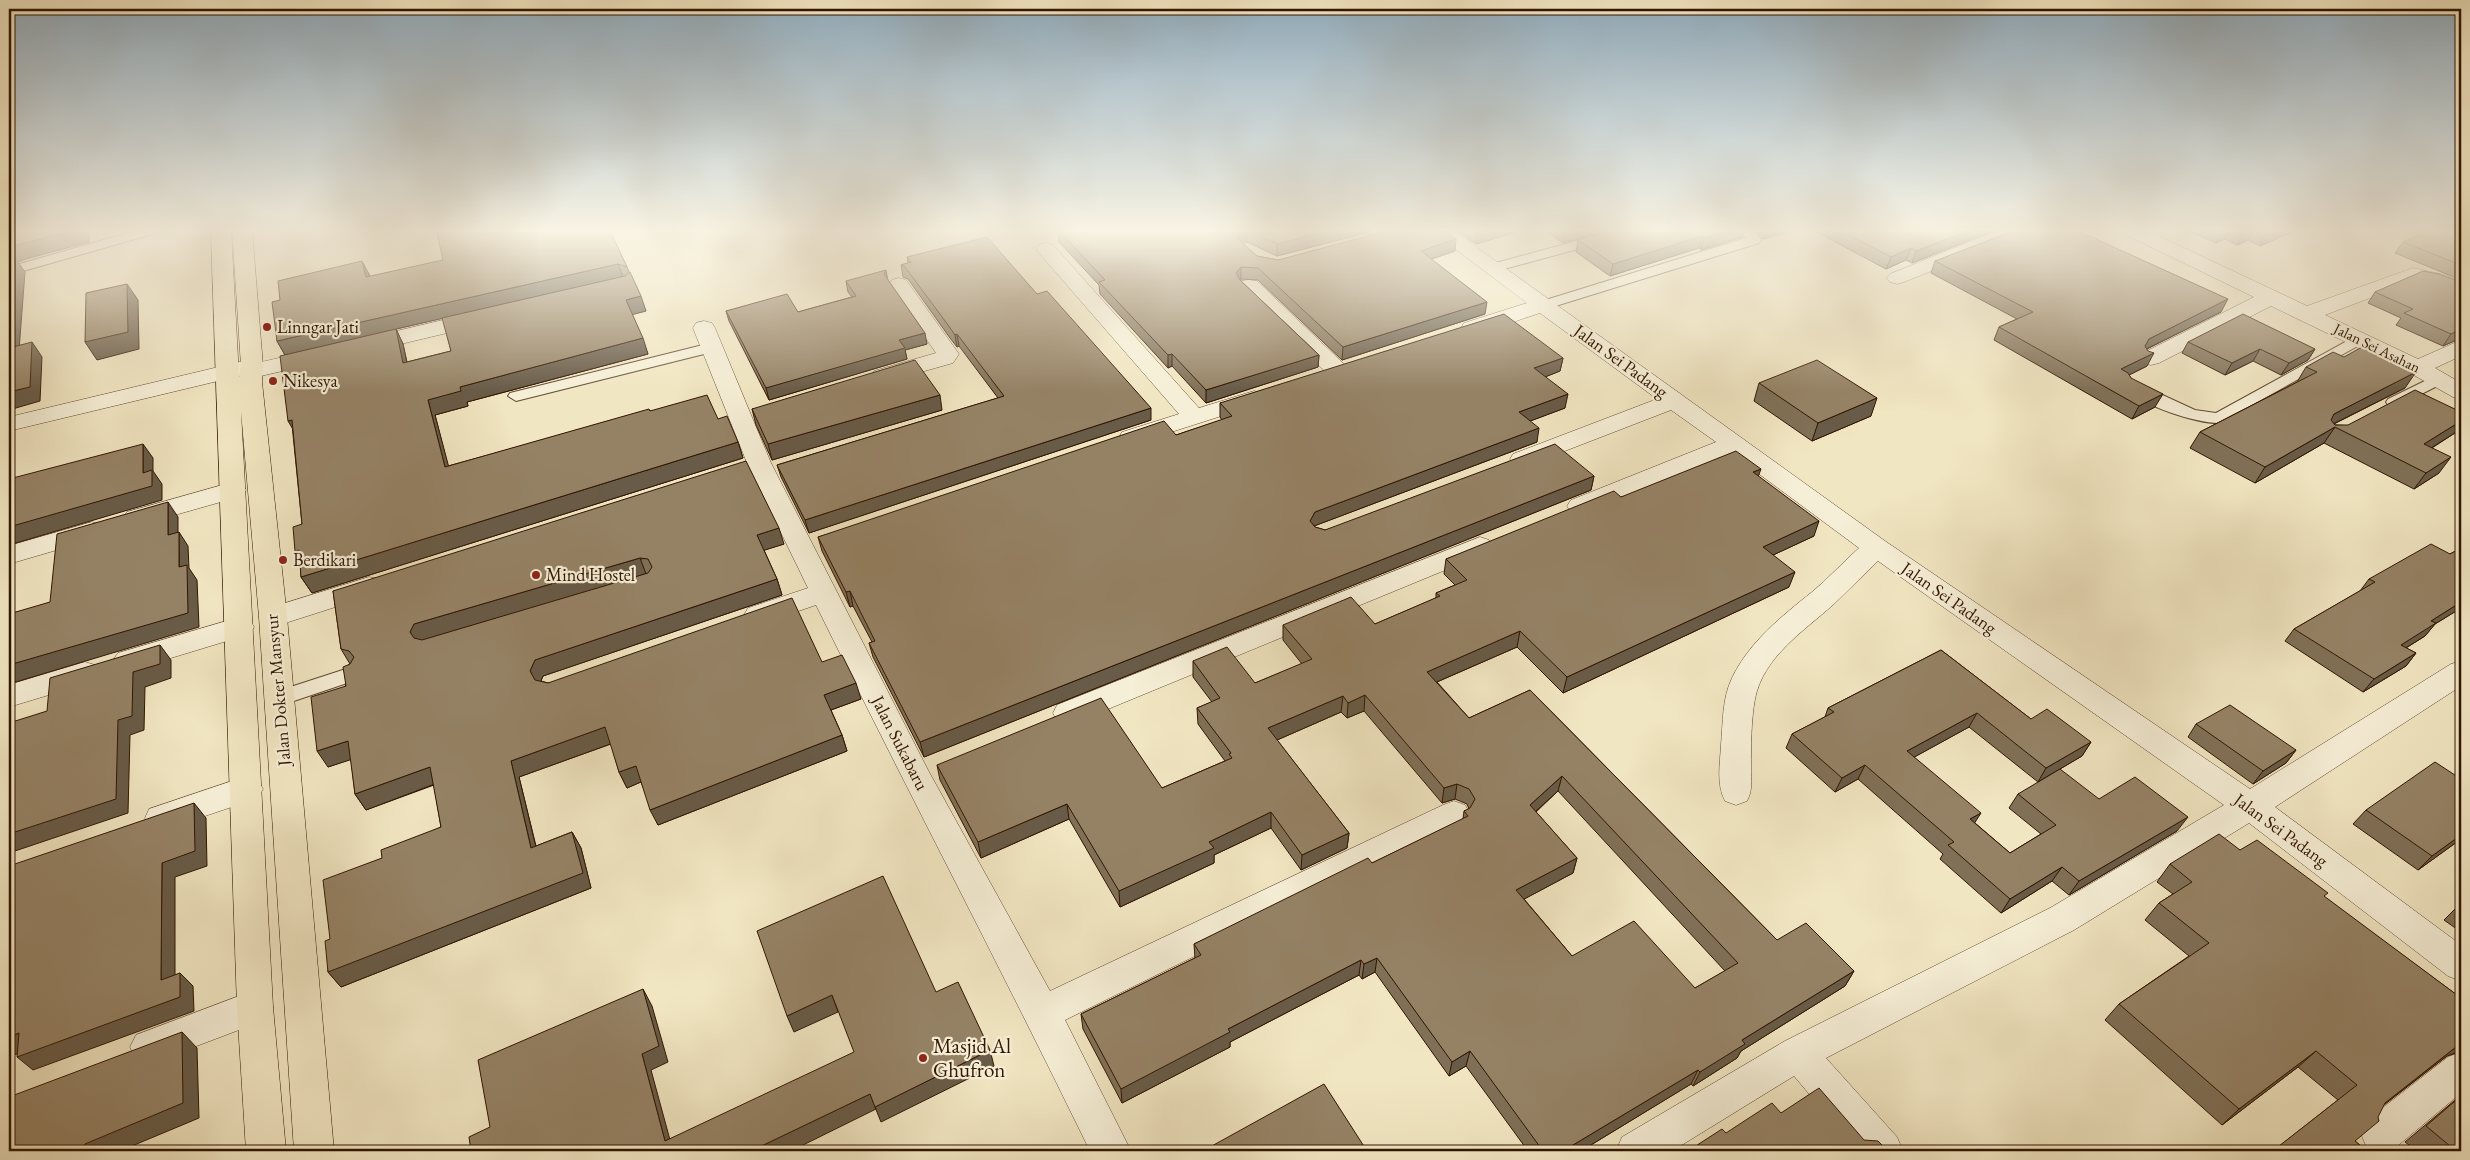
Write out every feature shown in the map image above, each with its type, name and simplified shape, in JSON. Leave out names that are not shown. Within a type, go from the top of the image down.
[{"type":"main road","name":"Jalan Dokter Mansyur","points":[[229,283],[273,616],[314,1151]]},
{"type":"main road","name":"Jalan Dokter Mansyur","points":[[242,283],[242,375],[233,490],[255,1007],[266,1151]]},
{"type":"street","points":[[1076,283],[1194,416]]},
{"type":"street","name":"Jalan Sei Padang","points":[[1514,283],[1876,547],[2250,806],[2461,965]]},
{"type":"street","name":"Jalan Sei Asahan","points":[[2243,283],[2418,368],[2461,392]]},
{"type":"street","points":[[2307,314],[2388,283]]},
{"type":"street","points":[[2445,283],[2461,290]]},
{"type":"street","points":[[860,382],[945,358],[948,354],[899,284]]},
{"type":"street","points":[[1249,286],[1348,368],[1311,380]]},
{"type":"street","points":[[2151,358],[2272,297]]},
{"type":"street","points":[[1450,335],[1544,305]]},
{"type":"street","points":[[9,441],[50,423],[339,351],[498,314]]},
{"type":"street","name":"Jalan Sukabaru","points":[[708,338],[748,415],[760,468],[812,543],[825,592],[915,775],[1042,1013],[1111,1151]]},
{"type":"street","points":[[2418,368],[2461,348]]},
{"type":"street","points":[[1110,444],[1275,391]]},
{"type":"street","points":[[1500,467],[1675,400]]},
{"type":"street","points":[[9,424],[50,423]]},
{"type":"street","points":[[1559,514],[1734,444]]},
{"type":"street","points":[[9,555],[233,490]]},
{"type":"street","points":[[1044,723],[1504,537]]},
{"type":"street","points":[[1736,792],[1735,768],[1740,700],[1746,679],[1766,651],[1792,622],[1823,598],[1876,547]]},
{"type":"street","points":[[273,616],[394,578]]},
{"type":"street","points":[[732,624],[825,592]]},
{"type":"street","points":[[9,696],[240,627]]},
{"type":"street","points":[[1636,1151],[1798,1053],[2062,919],[2250,806],[2461,672]]},
{"type":"street","points":[[915,775],[943,764]]},
{"type":"street","points":[[137,826],[247,789]]},
{"type":"street","points":[[1042,1013],[1454,814]]},
{"type":"street","points":[[118,1058],[255,1007]]},
{"type":"street","points":[[1798,1053],[1883,1151]]},
{"type":"street","points":[[2381,1134],[2461,1070]]},
{"type":"lane","points":[[1544,305],[1615,283]]},
{"type":"lane","points":[[516,396],[708,338]]},
{"type":"lane","points":[[2130,386],[2198,417],[2220,418],[2358,340]]},
{"type":"lane","points":[[2380,409],[2439,379]]},
{"type":"lane","points":[[279,698],[352,674]]},
{"type":"building","points":[[9,283],[14,283],[9,331]]},
{"type":"building","points":[[278,283],[533,283],[277,341],[272,302],[280,300]]},
{"type":"building","points":[[594,283],[635,283],[641,296],[626,300],[643,338],[460,387],[461,391],[428,400],[445,467],[649,409],[650,411],[707,395],[718,419],[727,416],[738,442],[301,577],[299,550],[295,551],[293,527],[302,524],[292,420],[288,421],[280,356],[396,329],[403,363],[451,351],[442,318]]},
{"type":"building","points":[[847,283],[890,283],[925,333],[899,340],[905,348],[766,388],[726,311],[787,294],[798,312],[856,296]]},
{"type":"building","points":[[917,283],[1027,283],[1037,294],[1047,291],[1151,408],[805,520],[777,465],[1004,396],[957,334],[955,335]]},
{"type":"building","points":[[1100,283],[1243,283],[1319,355],[1206,390],[1172,354],[1168,355]]},
{"type":"building","points":[[1274,283],[1463,283],[1487,302],[1343,347]]},
{"type":"building","points":[[1978,283],[2193,283],[2228,299],[2149,339],[2145,346],[2148,351],[2154,353],[2121,369],[2128,373],[2131,378],[2163,394],[2139,406],[1999,327],[2033,312]]},
{"type":"building","points":[[2395,283],[2461,283],[2461,329],[2451,334],[2404,313],[2413,309],[2375,292]]},
{"type":"building","points":[[127,284],[128,332],[85,342],[86,293]]},
{"type":"building","points":[[1504,314],[1563,358],[1534,368],[1568,394],[1519,412],[1539,428],[1315,512],[1310,521],[1315,527],[1325,530],[1555,444],[1594,476],[920,742],[869,643],[875,641],[850,591],[846,592],[818,537],[1164,421],[1176,435],[1232,416],[1220,403]]},
{"type":"building","points":[[2243,314],[2315,349],[2289,363],[2260,349],[2232,363],[2188,342]]},
{"type":"building","points":[[32,342],[30,387],[9,392],[9,348]]},
{"type":"building","points":[[2362,347],[2416,372],[2334,414],[2331,420],[2335,425],[2348,425],[2415,390],[2461,412],[2461,421],[2424,444],[2451,457],[2426,473],[2335,427],[2265,467],[2200,432],[2317,372],[2306,367],[2333,352],[2344,357]]},
{"type":"building","points":[[915,360],[940,395],[768,444],[752,409]]},
{"type":"building","points":[[1817,360],[1877,398],[1818,423],[1759,383]]},
{"type":"building","points":[[143,444],[143,473],[152,470],[152,486],[9,527],[9,479]]},
{"type":"building","points":[[1736,451],[1761,469],[1753,472],[1819,521],[1763,547],[1795,572],[1567,677],[1520,631],[1427,672],[1469,718],[1530,690],[1777,940],[1806,923],[1854,971],[1742,1040],[1745,1044],[1700,1072],[1698,1070],[1563,1151],[1543,1151],[1470,1051],[1452,1062],[1377,958],[1364,964],[1361,960],[1228,1029],[1230,1032],[1121,1089],[1081,1014],[1201,955],[1194,944],[1368,858],[1372,863],[1468,816],[1464,811],[1470,808],[1475,799],[1469,789],[1457,784],[1444,788],[1365,695],[1348,703],[1343,696],[1268,728],[1349,833],[1302,855],[1271,812],[1209,842],[1214,848],[1119,891],[1067,804],[978,842],[937,765],[1101,698],[1162,788],[1232,758],[1229,754],[1231,753],[1197,708],[1220,698],[1193,661],[1227,647],[1255,683],[1312,659],[1283,625],[1351,597],[1375,624],[1440,596],[1436,593],[1467,580],[1446,559],[1614,491],[1621,497]],"holes":[[[1562,776],[1738,963],[1695,988],[1634,921],[1572,956],[1516,890],[1577,858],[1530,805]]]},
{"type":"building","points":[[746,461],[779,528],[757,535],[777,579],[535,660],[530,671],[535,680],[548,683],[792,598],[822,662],[842,655],[856,683],[824,695],[842,735],[650,810],[636,766],[619,772],[605,727],[511,761],[531,848],[572,832],[583,873],[328,972],[325,941],[330,939],[323,880],[382,858],[381,850],[441,827],[430,767],[355,794],[348,741],[317,751],[311,697],[346,686],[343,667],[350,664],[354,657],[349,651],[341,649],[333,591]],"holes":[[[640,558],[648,559],[652,567],[648,573],[422,640],[414,638],[410,632],[414,624]]]},
{"type":"building","points":[[168,502],[168,535],[179,532],[179,567],[187,565],[188,613],[9,665],[9,614],[50,602],[57,534]]},
{"type":"building","points":[[2431,544],[2450,554],[2461,548],[2461,602],[2431,621],[2436,623],[2401,645],[2416,653],[2374,679],[2294,629],[2375,582],[2369,579]]},
{"type":"building","points":[[160,645],[160,664],[133,672],[132,716],[118,720],[116,799],[9,834],[9,723],[47,711],[50,678]]},
{"type":"building","points":[[1941,650],[2031,719],[2047,709],[2091,742],[2046,768],[1977,713],[1907,751],[1981,813],[1970,819],[2010,853],[2056,825],[2018,794],[2060,769],[2099,799],[2135,777],[2188,817],[2079,881],[2062,867],[2010,899],[1948,845],[1954,842],[1865,765],[1842,778],[1792,734],[1834,712],[1828,708]]},
{"type":"building","points":[[2230,705],[2296,750],[2263,771],[2196,724]]},
{"type":"building","points":[[2435,762],[2461,779],[2461,835],[2432,856],[2366,810]]},
{"type":"building","points":[[194,803],[195,851],[162,863],[161,980],[180,973],[180,997],[17,1057],[19,1033],[9,1037],[9,866]]},
{"type":"building","points":[[2219,834],[2240,850],[2257,840],[2328,893],[2324,896],[2461,998],[2461,1043],[2385,1103],[2378,1117],[2379,1121],[2355,1141],[2367,1151],[2274,1151],[2357,1085],[2316,1051],[2239,1109],[2119,1004],[2209,943],[2159,903],[2192,882],[2170,864]]},
{"type":"building","points":[[883,876],[936,992],[958,982],[990,1050],[875,1107],[870,1094],[751,1151],[471,1151],[469,1137],[490,1127],[478,1060],[643,989],[659,1046],[642,1054],[665,1141],[854,1052],[832,995],[787,1016],[757,931]]},
{"type":"building","points":[[182,1032],[183,1103],[85,1144],[85,1151],[9,1151],[9,1097]]},
{"type":"building","points":[[1324,1084],[1367,1151],[1212,1151],[1210,1147]]},
{"type":"building","points":[[1819,1088],[1864,1140],[1878,1141],[1888,1151],[1688,1151],[1722,1129],[1726,1133],[1772,1103],[1781,1113]]},
{"type":"building","points":[[2461,1096],[2461,1151],[2456,1151],[2426,1126]]},
{"type":"place","name":"Linngar Jati","points":[[267,327]]},
{"type":"place","name":"Nikesya","points":[[273,381]]},
{"type":"place","name":"Berdikari","points":[[283,560]]},
{"type":"place","name":"Mind Hostel","points":[[536,575]]},
{"type":"place","name":"Masjid Al Ghufron","points":[[923,1058]]}]
